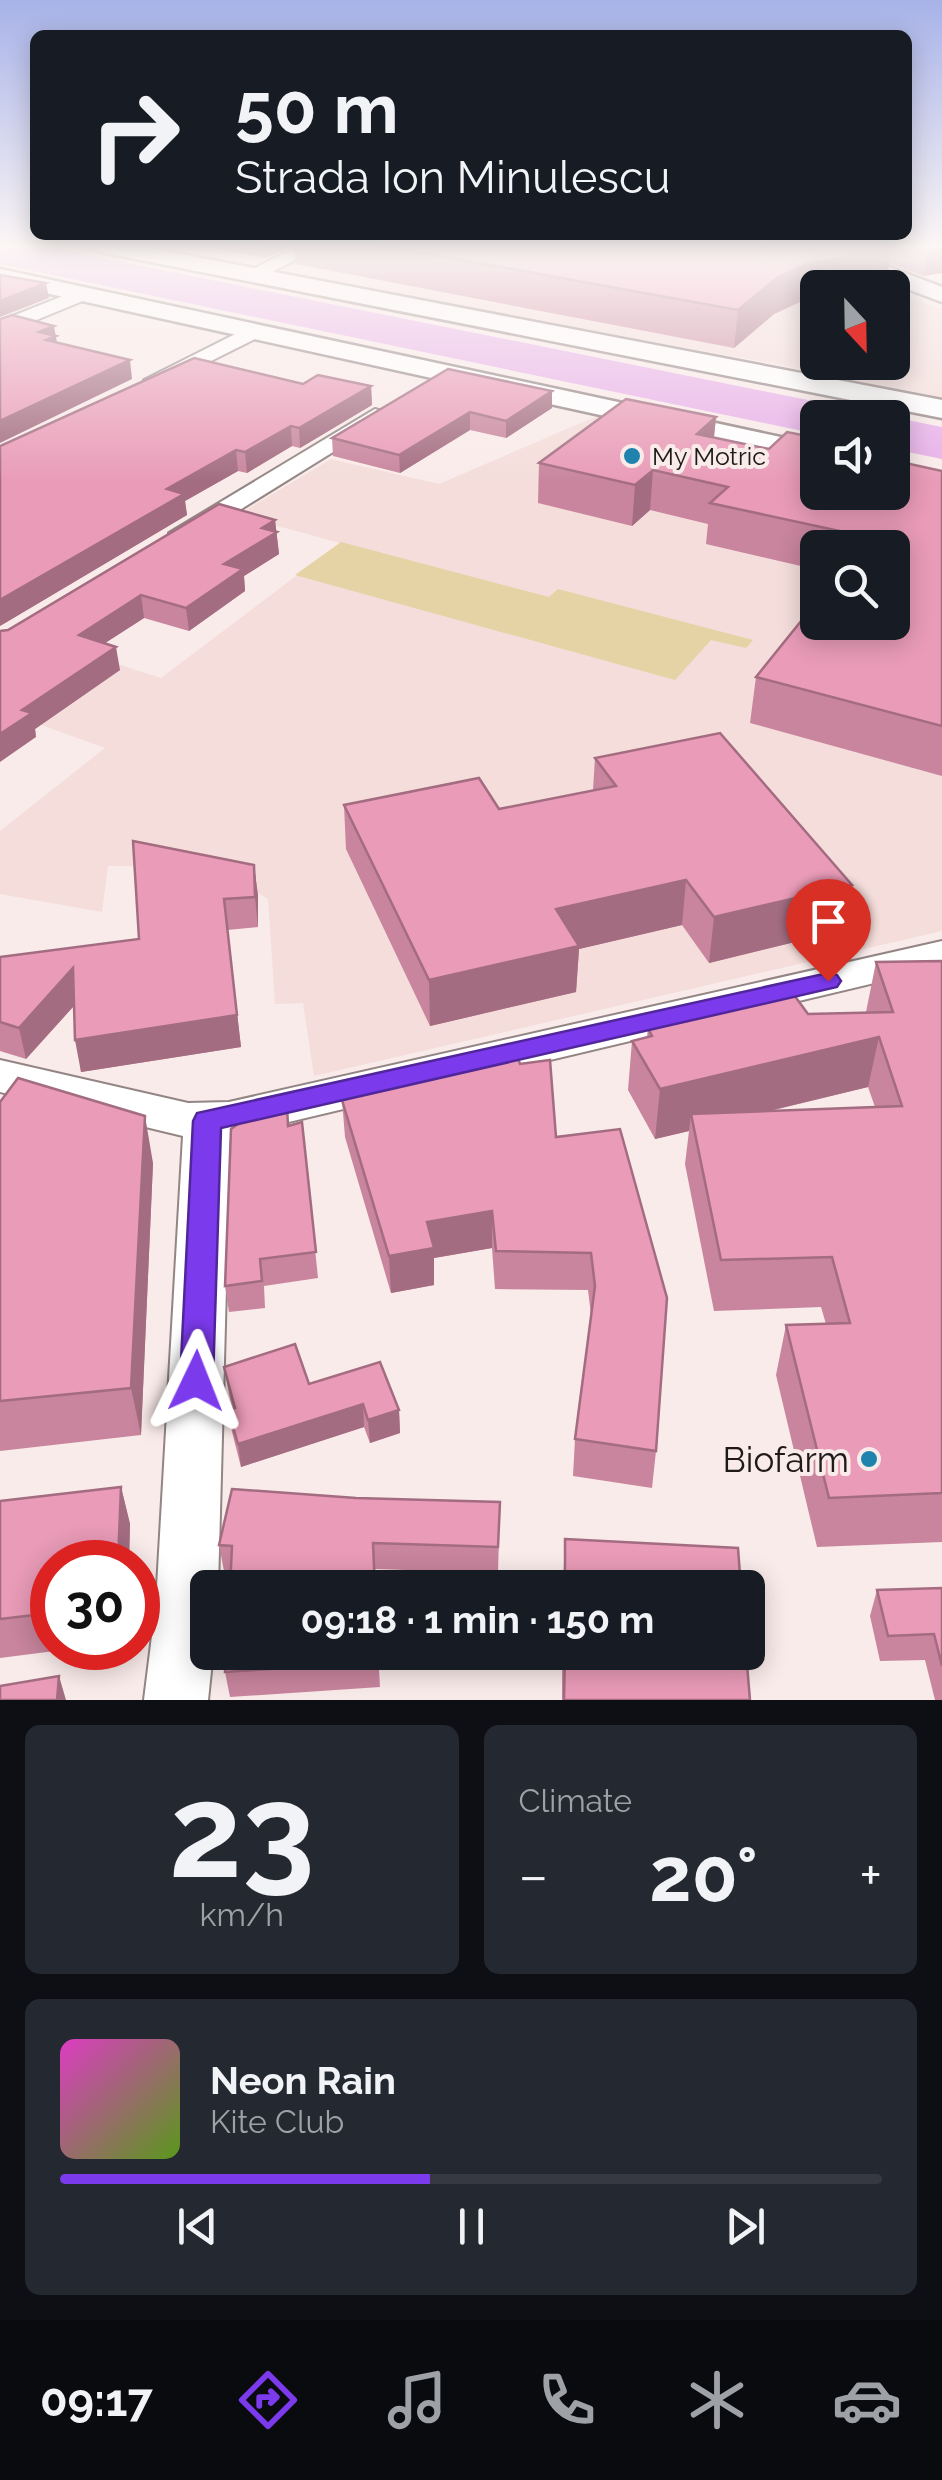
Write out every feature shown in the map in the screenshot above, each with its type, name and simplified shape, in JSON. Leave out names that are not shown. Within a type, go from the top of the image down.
[{"type":"main road","points":[[222,324],[800,450]]},
{"type":"main road","points":[[505,324],[942,409]]},
{"type":"street","points":[[137,389],[253,331]]},
{"type":"street","points":[[162,546],[445,373]]},
{"type":"street","points":[[0,1076],[188,1120],[207,1121],[526,1052],[942,954]]},
{"type":"street","points":[[176,1700],[187,1604],[207,1121]]},
{"type":"shaded area","points":[[290,324],[432,324],[808,400],[800,400],[800,430]]},
{"type":"shaded area","points":[[559,324],[800,324],[800,369],[776,364]]},
{"type":"shaded area","points":[[910,324],[942,324],[942,406],[842,385],[850,380],[910,380]]},
{"type":"shaded area","points":[[599,415],[800,459],[800,510],[910,510],[910,491],[942,490],[942,931],[314,1076],[303,1003],[275,1004],[268,899],[215,866],[108,866],[102,912],[0,894],[0,831],[105,748],[0,710],[40,639],[161,678],[340,543],[238,515],[331,459],[439,484]]},
{"type":"shaded area","points":[[910,421],[942,427],[942,459],[910,452]]},
{"type":"shaded area","points":[[341,542],[549,597],[558,589],[753,640],[746,648],[711,640],[675,680],[295,575]]},
{"type":"building","points":[[0,324],[54,326],[39,332],[56,336],[46,340],[130,360],[0,421]]},
{"type":"building","points":[[194,358],[303,384],[318,375],[371,386],[299,428],[291,426],[245,452],[236,450],[167,489],[184,494],[0,600],[0,446]]},
{"type":"building","points":[[448,369],[552,391],[506,421],[470,412],[399,455],[332,438]]},
{"type":"building","points":[[626,399],[716,417],[697,434],[769,449],[787,432],[800,435],[800,510],[910,510],[910,464],[942,471],[942,726],[756,677],[800,622],[800,640],[910,640],[910,530],[835,530],[710,503],[728,487],[653,470],[635,485],[539,463]]},
{"type":"building","points":[[219,504],[275,520],[262,528],[277,532],[224,564],[243,569],[186,608],[141,595],[79,635],[116,647],[22,710],[32,713],[0,734],[0,631],[8,630]]},
{"type":"building","points":[[720,733],[852,885],[714,917],[686,880],[556,909],[579,946],[429,980],[344,805],[479,778],[499,809],[616,786],[595,758]]},
{"type":"building","points":[[133,841],[254,865],[255,897],[224,899],[237,1015],[75,1040],[73,968],[19,1028],[0,1022],[0,957],[139,939]]},
{"type":"building","points":[[942,961],[942,1493],[829,1498],[786,1325],[850,1323],[832,1257],[721,1260],[691,1114],[902,1106],[879,1037],[660,1089],[632,1041],[652,1036],[648,1028],[794,995],[808,1014],[893,1012],[876,962]]},
{"type":"building","points":[[515,1050],[520,1064],[550,1060],[556,1137],[620,1129],[667,1298],[656,1451],[575,1439],[595,1286],[591,1253],[496,1251],[492,1211],[427,1222],[434,1248],[389,1256],[342,1100]]},
{"type":"building","points":[[18,1078],[145,1116],[131,1388],[0,1401],[0,1102]]},
{"type":"building","points":[[287,1105],[288,1126],[302,1122],[316,1252],[260,1259],[262,1281],[225,1286],[231,1129],[248,1117]]},
{"type":"building","points":[[295,1344],[309,1384],[380,1362],[399,1410],[368,1420],[363,1404],[238,1444],[228,1410],[235,1408],[224,1367]]},
{"type":"building","points":[[121,1487],[119,1540],[30,1540],[30,1616],[0,1619],[0,1501]]},
{"type":"building","points":[[232,1489],[500,1502],[498,1547],[373,1543],[374,1570],[231,1570],[232,1546],[219,1545]]},
{"type":"building","points":[[565,1539],[738,1548],[740,1570],[565,1570]]},
{"type":"building","points":[[942,1588],[942,1666],[934,1634],[888,1636],[877,1590]]},
{"type":"building","points":[[565,1670],[748,1670],[750,1700],[564,1700]]},
{"type":"building","points":[[59,1676],[57,1700],[0,1700],[0,1686]]},
{"type":"place","name":"My Motric","points":[[632,456]]},
{"type":"place","name":"Biofarm","points":[[869,1459]]},
{"type":"route","points":[[196,1381],[207,1121],[828,981]]}]
